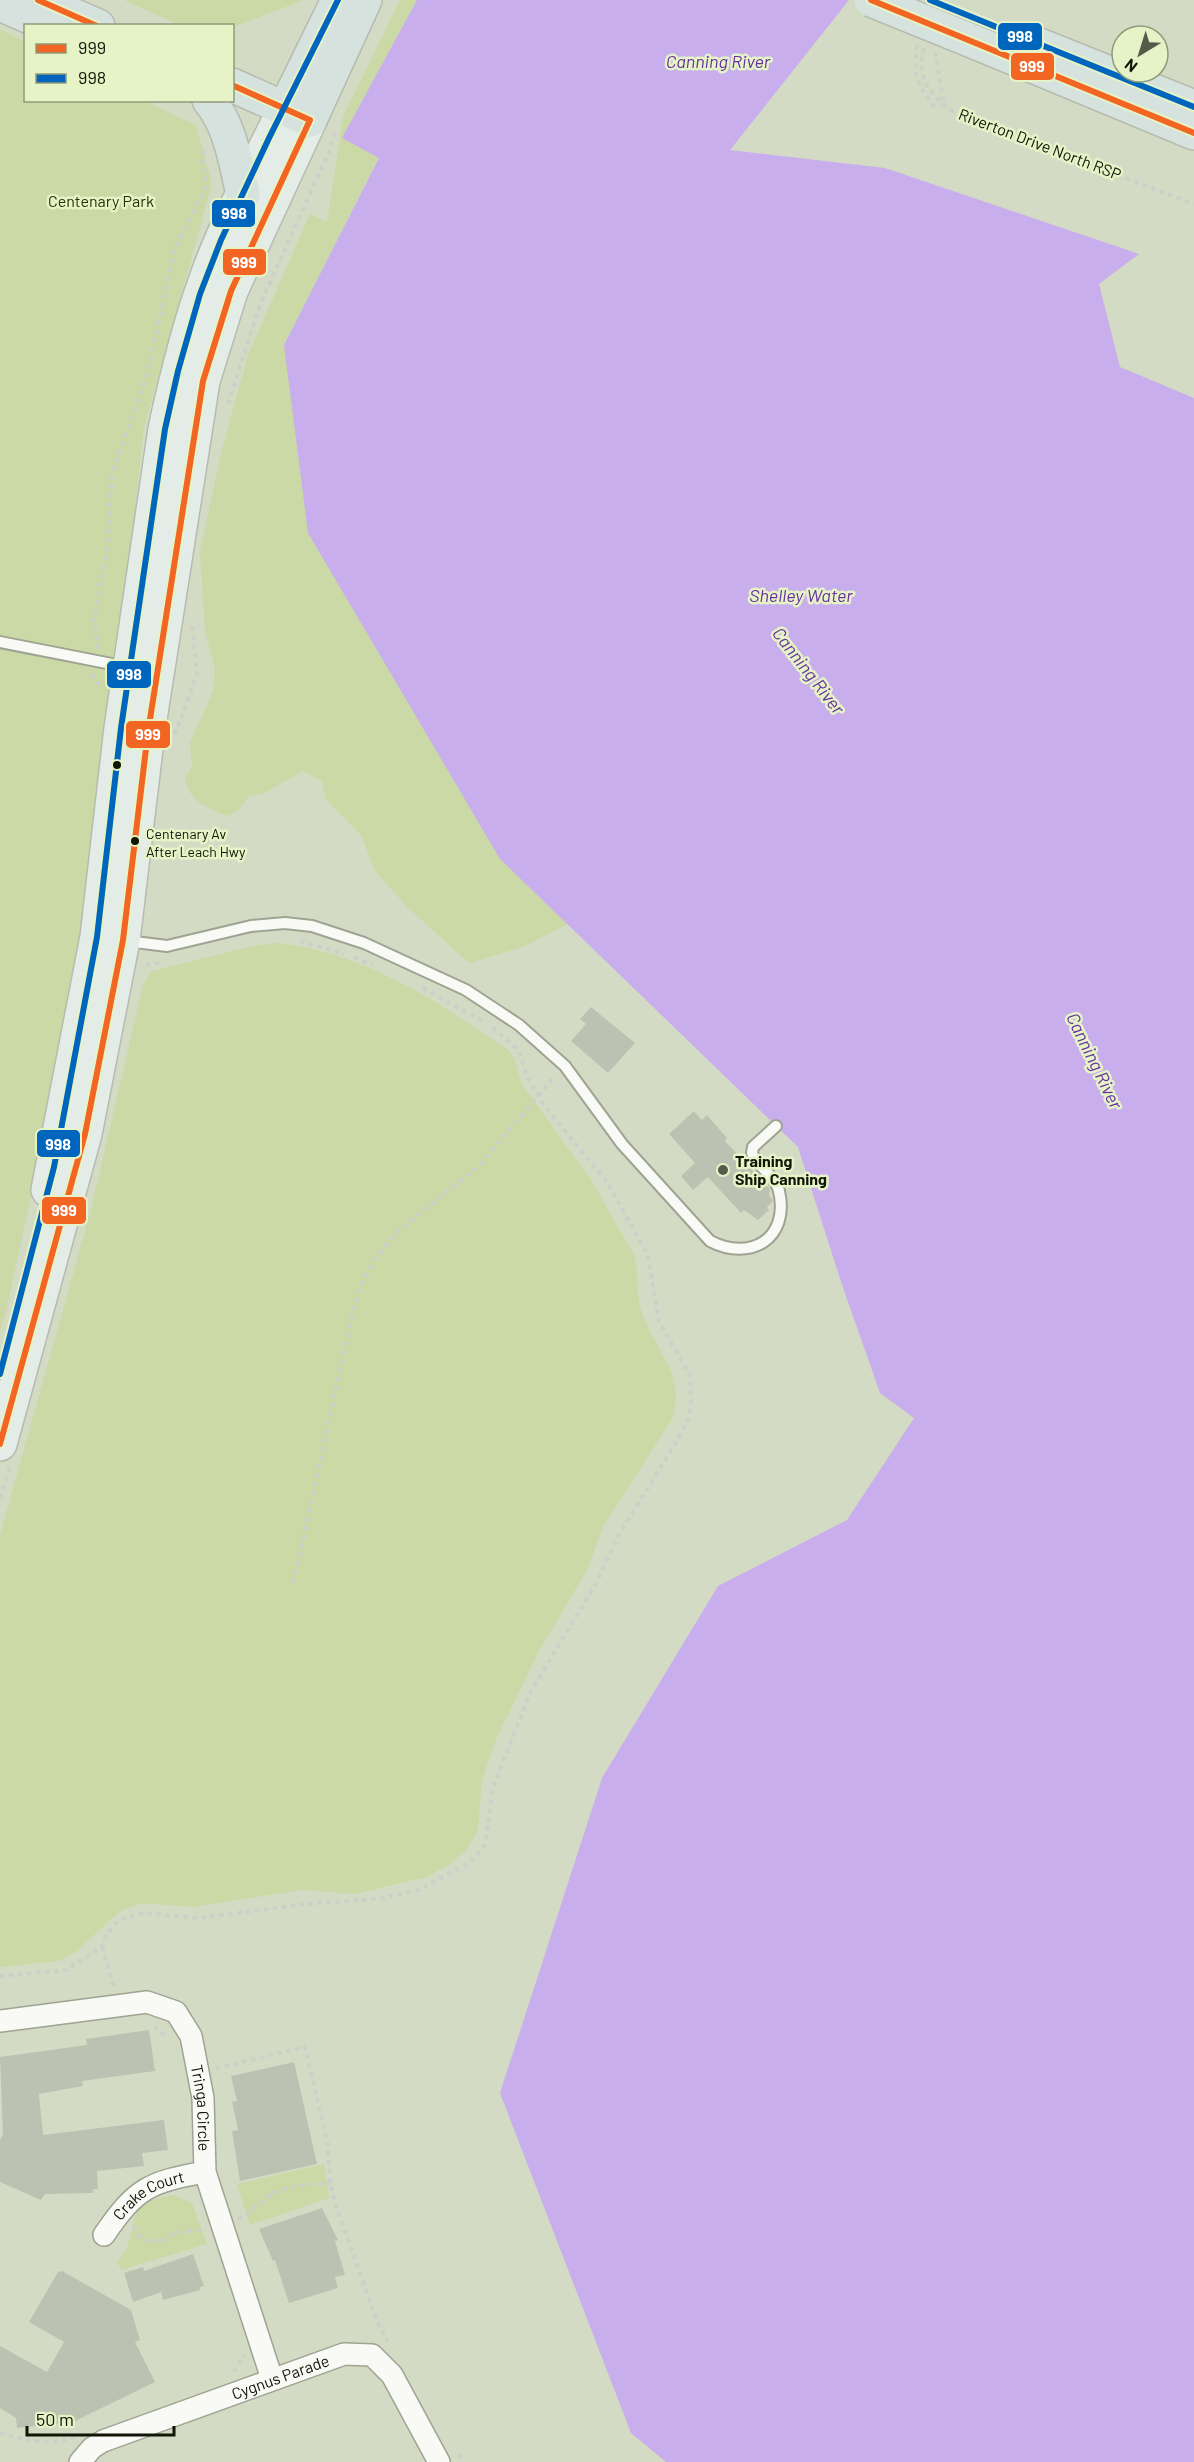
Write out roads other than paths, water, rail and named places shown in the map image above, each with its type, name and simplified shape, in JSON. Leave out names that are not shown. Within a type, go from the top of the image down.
[{"type":"highway","points":[[38,0],[93,24]]},
{"type":"highway","points":[[301,125],[338,0]]},
{"type":"highway","points":[[301,125],[365,0]]},
{"type":"highway","points":[[871,0],[980,33],[1194,107]]},
{"type":"highway","points":[[930,0],[980,33],[1194,133]]},
{"type":"highway","points":[[0,4],[45,24]]},
{"type":"highway","points":[[234,86],[301,125]]},
{"type":"highway","points":[[211,102],[221,115],[229,135],[243,194]]},
{"type":"highway","points":[[226,102],[301,125]]},
{"type":"main road","points":[[0,1374],[54,1167],[118,940],[130,668],[165,429],[175,381],[191,322],[207,276],[243,194],[301,125]]},
{"type":"main road","points":[[5,1454],[86,1134],[118,940],[203,381],[231,291],[301,125]]},
{"type":"street","name":"Tringa Circle","points":[[0,2021],[147,2002],[176,2012],[210,2070],[203,2098],[205,2172],[272,2379]]},
{"type":"street","name":"Crake Court","points":[[104,2235],[125,2204],[143,2190],[163,2180],[205,2172]]},
{"type":"street","name":"Cygnus Parade","points":[[80,2462],[92,2448],[103,2441],[344,2354],[372,2355],[392,2375],[448,2457]]},
{"type":"lane","points":[[0,642],[130,668]]},
{"type":"lane","points":[[118,940],[168,946],[251,926],[285,923],[312,926],[364,943],[466,990],[519,1025],[565,1066],[622,1144],[710,1241],[721,1247],[734,1250],[757,1246],[770,1240],[778,1228],[779,1190],[752,1153],[753,1147],[776,1126]]},
{"type":"water","name":"Shelley Water","points":[[417,0],[849,0],[730,150],[885,168],[1139,254],[1099,284],[1120,367],[1194,398],[1194,2462],[666,2462],[631,2433],[500,2093],[602,1778],[718,1586],[847,1520],[914,1418],[880,1393],[841,1282],[798,1147],[500,859],[308,533],[284,345],[379,158],[342,138]]},
{"type":"place","name":"Centenary Av After Leach Hwy","points":[[135,841]]},
{"type":"place","name":"Training Ship Canning","points":[[723,1170]]},
{"type":"water label","name":"Canning River","points":[[718,62]]},
{"type":"water label","name":"Canning River","points":[[808,671]]},
{"type":"water label","name":"Canning River","points":[[1094,1061]]},
{"type":"park label","name":"Centenary Park","points":[[101,201]]}]
